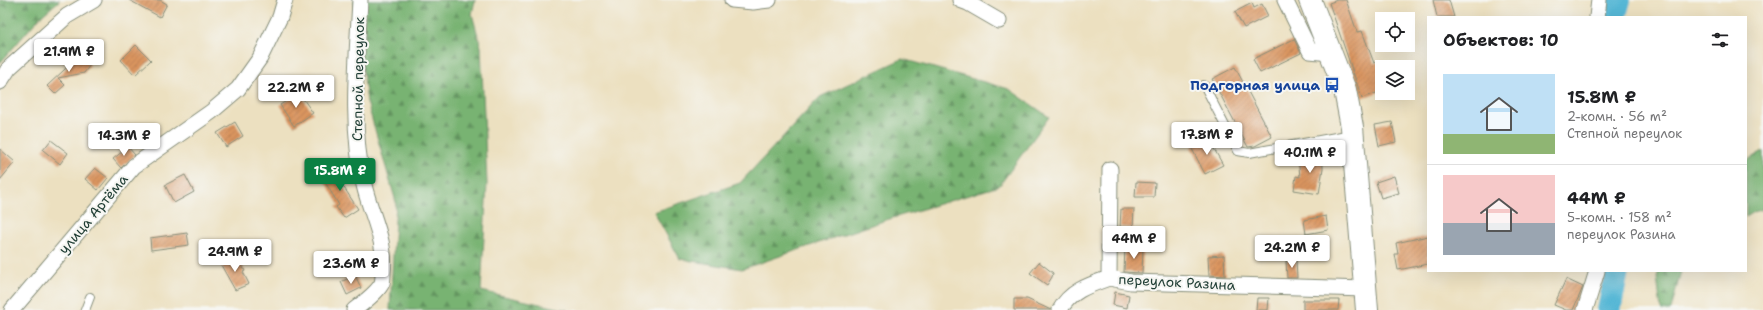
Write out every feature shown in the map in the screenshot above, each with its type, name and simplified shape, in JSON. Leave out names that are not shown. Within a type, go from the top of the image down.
[{"type":"street","points":[[0,82],[9,68],[66,16],[94,0]]},
{"type":"street","name":"улица Артёма","points":[[12,310],[134,166],[211,112],[238,89],[260,58],[280,17],[285,0]]},
{"type":"street","name":"Степной переулок","points":[[354,310],[368,299],[382,283],[385,260],[378,228],[364,186],[356,141],[356,75],[360,0]]},
{"type":"street","points":[[732,0],[753,2],[768,0]]},
{"type":"street","points":[[960,0],[999,21]]},
{"type":"street","points":[[1285,0],[1310,51],[1330,53]]},
{"type":"street","points":[[1310,0],[1345,90],[1353,134],[1366,299]]},
{"type":"street","points":[[1597,16],[1599,0]]},
{"type":"street","points":[[1060,310],[1065,302],[1084,287],[1109,278],[1110,169]]},
{"type":"street","points":[[1585,310],[1597,272]]},
{"type":"street","name":"переулок Разина","points":[[1109,278],[1131,282],[1366,299]]},
{"type":"lane","points":[[1204,85],[1238,151],[1249,153],[1353,134]]},
{"type":"lane","points":[[85,310],[90,297]]},
{"type":"green space","points":[[0,0],[60,0],[39,18],[0,63]]},
{"type":"green space","points":[[354,0],[475,0],[472,14],[481,47],[487,183],[481,291],[567,310],[390,310],[396,202],[367,102]]},
{"type":"green space","points":[[902,59],[1009,89],[1049,117],[999,186],[886,220],[742,269],[680,259],[654,212],[740,183],[820,97]]},
{"type":"green space","points":[[1763,151],[1763,209],[1747,216],[1747,160]]},
{"type":"green space","points":[[1659,272],[1681,272],[1671,310],[1661,310],[1657,277]]},
{"type":"building","points":[[129,0],[160,0],[167,4],[160,17]]},
{"type":"building","points":[[1337,0],[1346,0],[1357,32],[1362,31],[1375,63],[1375,93],[1362,98],[1329,3]]},
{"type":"building","points":[[1433,0],[1449,0],[1454,16],[1437,16]]},
{"type":"building","points":[[1252,3],[1254,8],[1262,4],[1268,16],[1244,28],[1235,12]]},
{"type":"building","points":[[1294,39],[1301,53],[1260,73],[1253,59]]},
{"type":"building","points":[[136,45],[151,60],[135,75],[121,60]]},
{"type":"building","points":[[80,55],[90,65],[84,73],[58,78],[65,85],[55,94],[47,86]]},
{"type":"building","points":[[1235,67],[1272,137],[1255,146],[1248,147],[1212,79]]},
{"type":"building","points":[[299,93],[313,113],[294,126],[280,105]]},
{"type":"building","points":[[235,122],[243,136],[226,147],[217,133]]},
{"type":"building","points":[[1392,122],[1396,142],[1379,146],[1375,125]]},
{"type":"building","points":[[1208,138],[1223,165],[1205,174],[1191,147]]},
{"type":"building","points":[[51,140],[68,153],[60,164],[43,150]]},
{"type":"building","points":[[128,147],[135,155],[121,168],[113,159]]},
{"type":"building","points":[[0,149],[15,162],[0,180]]},
{"type":"building","points":[[1322,154],[1323,168],[1319,194],[1294,190],[1296,176],[1300,177],[1298,157]]},
{"type":"building","points":[[337,167],[346,180],[341,183],[358,209],[344,218],[336,207],[339,205],[322,177]]},
{"type":"building","points":[[95,168],[108,178],[98,190],[85,179]]},
{"type":"building","points":[[185,175],[194,192],[174,203],[165,185]]},
{"type":"building","points":[[1394,176],[1399,193],[1381,198],[1376,182]]},
{"type":"building","points":[[1136,182],[1155,183],[1154,197],[1135,197]]},
{"type":"building","points":[[1121,209],[1134,209],[1133,228],[1120,227]]},
{"type":"building","points":[[1326,216],[1328,230],[1306,234],[1304,220]]},
{"type":"building","points":[[187,233],[189,245],[151,250],[150,238]]},
{"type":"building","points":[[1427,236],[1427,264],[1398,270],[1395,254],[1398,254],[1396,243]]},
{"type":"building","points":[[1125,246],[1143,247],[1142,273],[1124,272]]},
{"type":"building","points":[[1224,255],[1225,276],[1209,275],[1208,256]]},
{"type":"building","points":[[237,256],[245,271],[243,272],[249,284],[235,290],[221,265]]},
{"type":"building","points":[[1296,260],[1297,278],[1287,278],[1286,261]]},
{"type":"building","points":[[1039,262],[1053,273],[1047,285],[1030,273]]},
{"type":"building","points":[[355,275],[361,288],[347,295],[341,282]]},
{"type":"building","points":[[1566,279],[1583,287],[1573,310],[1566,310],[1554,305]]},
{"type":"building","points":[[1115,292],[1129,295],[1127,308],[1113,305]]},
{"type":"building","points":[[1257,298],[1269,298],[1268,310],[1256,310]]},
{"type":"building","points":[[1014,299],[1027,299],[1051,310],[1014,310]]},
{"type":"building","points":[[1303,300],[1339,300],[1338,310],[1303,310]]},
{"type":"waterway","points":[[1614,16],[1619,0]]},
{"type":"waterway","points":[[1609,310],[1617,272]]},
{"type":"place","name":"Подгорная улица","points":[[1332,85]]}]
